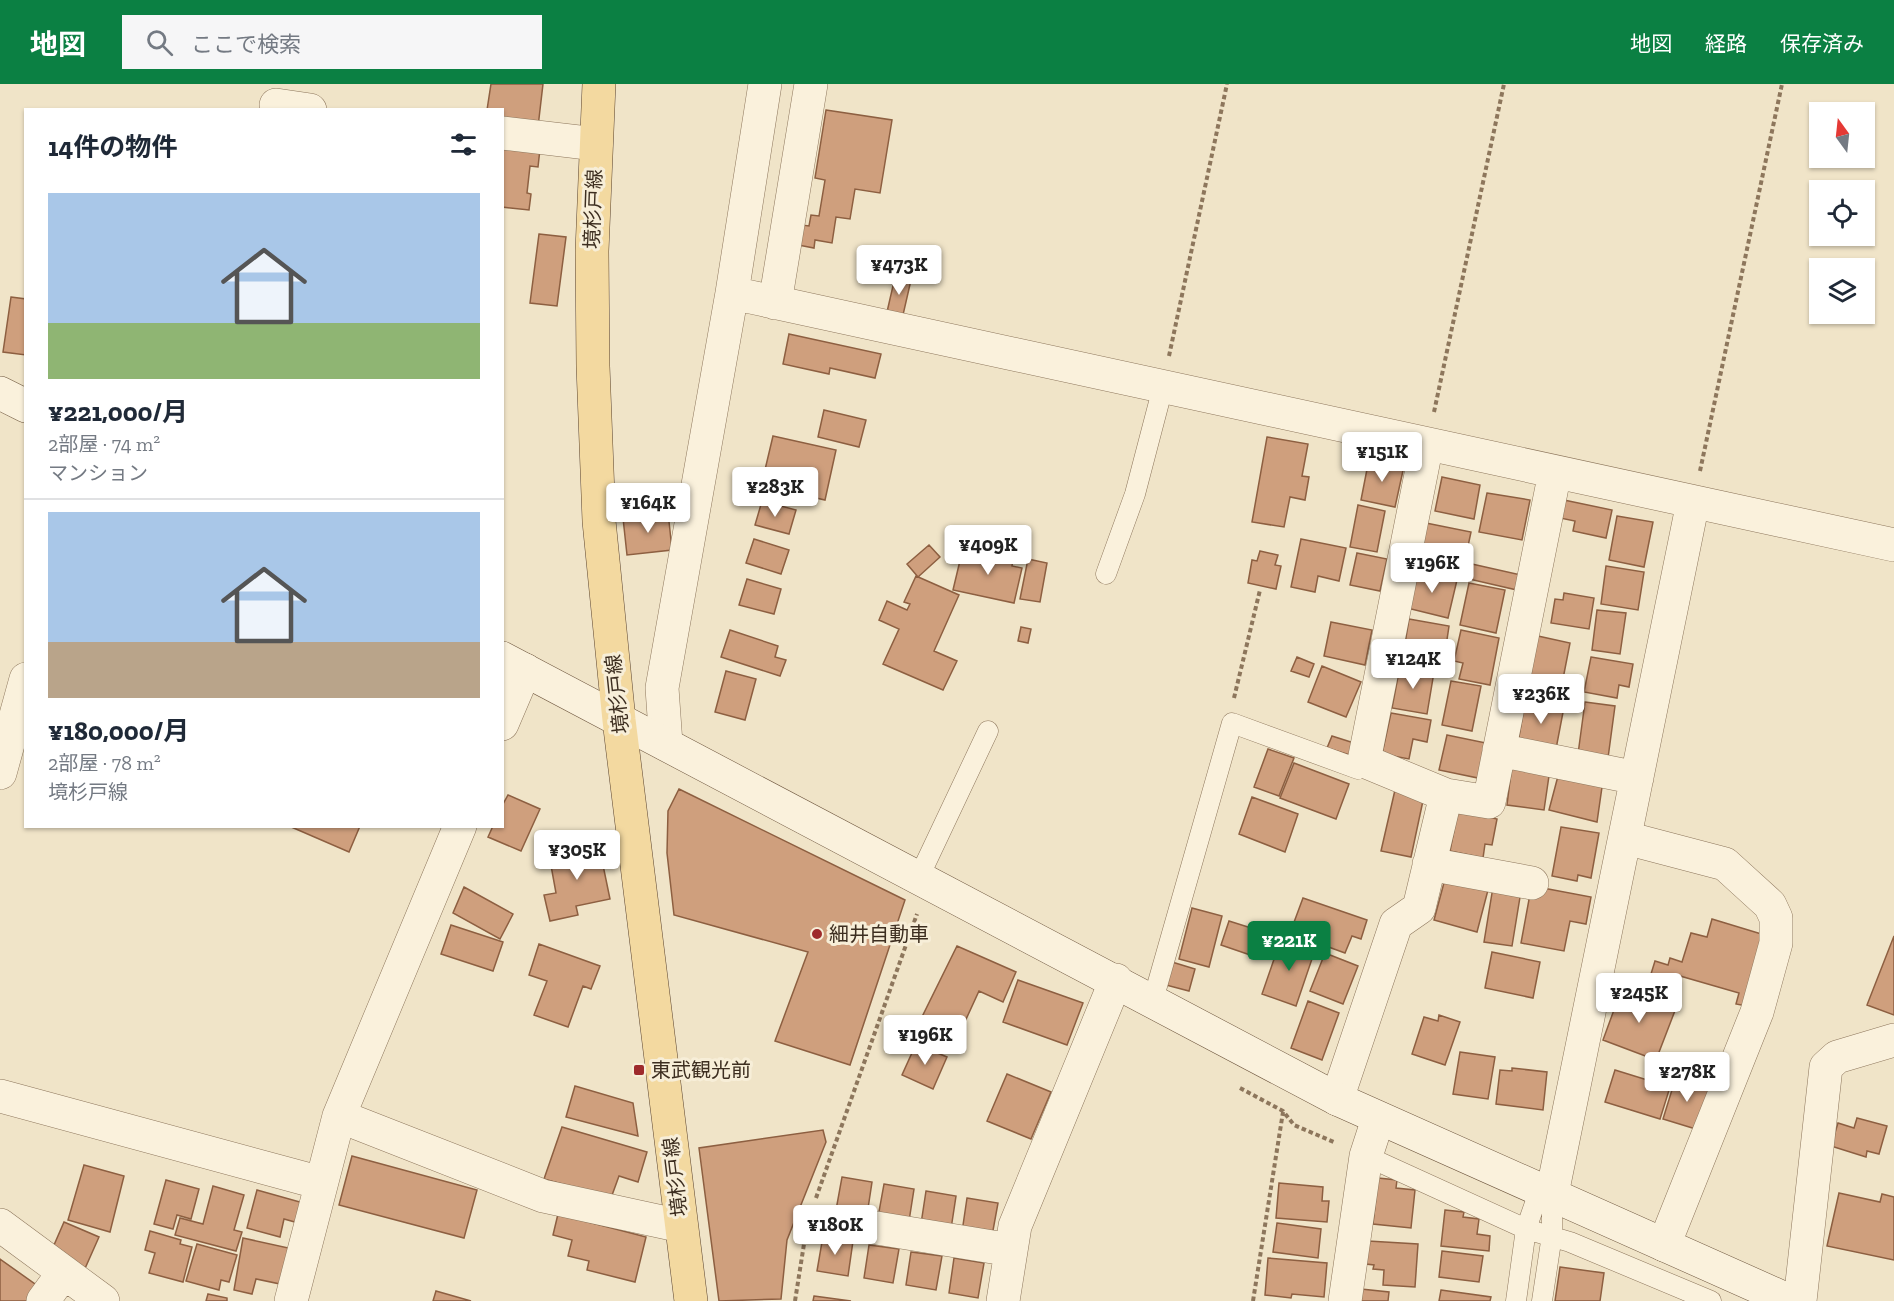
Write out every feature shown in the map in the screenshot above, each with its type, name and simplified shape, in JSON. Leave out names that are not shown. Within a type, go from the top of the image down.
[{"type":"main road","name":"境杉戸線","points":[[599,84],[592,251],[593,378],[599,521],[619,720],[691,1301]]},
{"type":"street","points":[[666,744],[662,688],[732,293],[765,84]]},
{"type":"street","points":[[775,303],[810,84]]},
{"type":"street","points":[[276,105],[296,108]]},
{"type":"street","points":[[504,133],[596,144]]},
{"type":"street","points":[[732,293],[1894,545]]},
{"type":"street","points":[[0,393],[24,405]]},
{"type":"street","points":[[1427,444],[1364,761],[1446,795],[1489,802],[1555,472]]},
{"type":"street","points":[[1546,1192],[1626,838],[1693,502]]},
{"type":"street","points":[[504,714],[514,664],[1116,980],[1337,1099],[1790,1301]]},
{"type":"street","points":[[0,773],[24,686]]},
{"type":"street","points":[[1499,750],[1637,778]]},
{"type":"street","points":[[1337,1099],[1396,924],[1419,908],[1446,795]]},
{"type":"street","points":[[291,1301],[339,1116],[459,828]]},
{"type":"street","points":[[1626,838],[1725,864],[1770,905],[1776,918],[1776,943],[1757,1012],[1664,1245]]},
{"type":"street","points":[[1429,864],[1532,883]]},
{"type":"street","points":[[1003,1301],[1015,1226],[1116,980]]},
{"type":"street","points":[[1800,1301],[1826,1067],[1837,1057],[1894,1040]]},
{"type":"street","points":[[0,1096],[321,1183]]},
{"type":"street","points":[[339,1116],[543,1196],[681,1226]]},
{"type":"street","points":[[1345,1301],[1366,1156],[1378,1119]]},
{"type":"street","points":[[820,1216],[1011,1250]]},
{"type":"street","points":[[0,1225],[103,1301]]},
{"type":"street","points":[[43,1301],[64,1272]]},
{"type":"lane","points":[[1106,574],[1135,494],[1163,387]]},
{"type":"lane","points":[[1153,1000],[1232,723],[1358,770],[1364,761]]},
{"type":"lane","points":[[924,879],[988,731]]},
{"type":"lane","points":[[1366,1156],[1526,1229],[1552,1235],[1711,1301]]},
{"type":"lane","points":[[1516,1301],[1526,1229],[1546,1192]]},
{"type":"lane","points":[[1542,1301],[1552,1235],[1546,1192]]},
{"type":"path","points":[[1163,387],[1227,84]]},
{"type":"path","points":[[1427,444],[1504,84]]},
{"type":"path","points":[[1693,502],[1782,84]]},
{"type":"path","points":[[1232,723],[1232,706],[1260,590]]},
{"type":"path","points":[[795,1301],[924,879]]},
{"type":"path","points":[[1233,1084],[1283,1111],[1294,1125],[1366,1156]]},
{"type":"path","points":[[1253,1301],[1283,1111]]},
{"type":"building","points":[[491,84],[543,84],[538,127],[504,123],[504,108],[487,108]]},
{"type":"building","points":[[826,110],[892,120],[880,193],[855,189],[850,219],[836,217],[832,243],[815,240],[814,248],[798,245],[802,225],[809,226],[811,215],[819,216],[825,180],[815,178]]},
{"type":"building","points":[[504,145],[540,149],[538,167],[530,166],[527,193],[531,194],[529,210],[504,207]]},
{"type":"building","points":[[539,234],[566,237],[557,306],[530,303]]},
{"type":"building","points":[[895,277],[911,280],[903,315],[887,312]]},
{"type":"building","points":[[11,297],[24,299],[24,355],[3,352]]},
{"type":"building","points":[[789,334],[881,354],[875,378],[830,368],[829,374],[783,364]]},
{"type":"building","points":[[824,410],[866,420],[859,447],[818,437]]},
{"type":"building","points":[[773,436],[836,450],[825,500],[773,488],[776,476],[764,474]]},
{"type":"building","points":[[1267,437],[1308,444],[1302,476],[1309,477],[1305,500],[1290,497],[1284,527],[1252,522]]},
{"type":"building","points":[[1369,459],[1404,466],[1395,507],[1361,500]]},
{"type":"building","points":[[1442,477],[1480,485],[1474,519],[1435,511]]},
{"type":"building","points":[[1487,493],[1530,500],[1522,540],[1479,532]]},
{"type":"building","points":[[1564,500],[1612,510],[1606,538],[1573,531],[1575,521],[1560,518]]},
{"type":"building","points":[[762,501],[796,510],[789,534],[755,525]]},
{"type":"building","points":[[1358,505],[1385,511],[1377,552],[1350,547]]},
{"type":"building","points":[[668,512],[672,550],[627,555],[623,518]]},
{"type":"building","points":[[1617,516],[1653,522],[1644,567],[1609,560]]},
{"type":"building","points":[[1426,523],[1471,532],[1464,565],[1420,555]]},
{"type":"building","points":[[754,539],[789,550],[781,574],[746,563]]},
{"type":"building","points":[[1301,539],[1346,548],[1339,581],[1318,576],[1315,592],[1291,587]]},
{"type":"building","points":[[929,545],[940,557],[918,577],[907,564]]},
{"type":"building","points":[[963,548],[1013,559],[1012,566],[1022,568],[1014,603],[953,590]]},
{"type":"building","points":[[1260,551],[1278,555],[1275,565],[1281,566],[1276,589],[1248,583],[1252,560],[1257,561]]},
{"type":"building","points":[[1357,553],[1387,559],[1380,591],[1350,585]]},
{"type":"building","points":[[1028,559],[1047,563],[1040,602],[1020,599]]},
{"type":"building","points":[[1472,564],[1521,575],[1517,590],[1469,579]]},
{"type":"building","points":[[1606,566],[1644,572],[1638,610],[1601,604]]},
{"type":"building","points":[[1417,570],[1457,580],[1448,618],[1407,608]]},
{"type":"building","points":[[916,576],[959,595],[934,651],[957,661],[943,690],[883,664],[899,629],[879,620],[887,601],[907,610],[910,604],[904,602]]},
{"type":"building","points":[[747,579],[781,589],[774,614],[739,605]]},
{"type":"building","points":[[1469,583],[1505,590],[1496,633],[1460,625]]},
{"type":"building","points":[[1564,593],[1594,598],[1589,629],[1551,623],[1555,599],[1563,600]]},
{"type":"building","points":[[1597,610],[1626,613],[1620,654],[1592,650]]},
{"type":"building","points":[[1409,619],[1449,626],[1445,653],[1432,651],[1430,667],[1402,662]]},
{"type":"building","points":[[1331,622],[1372,630],[1365,665],[1324,656]]},
{"type":"building","points":[[1021,627],[1031,629],[1028,643],[1018,641]]},
{"type":"building","points":[[730,630],[778,646],[775,657],[786,660],[780,676],[721,657]]},
{"type":"building","points":[[1461,630],[1499,638],[1490,685],[1459,679],[1463,663],[1454,661]]},
{"type":"building","points":[[1538,636],[1570,643],[1562,684],[1530,677]]},
{"type":"building","points":[[1297,657],[1314,664],[1309,677],[1291,671]]},
{"type":"building","points":[[1591,657],[1633,664],[1629,687],[1619,685],[1617,698],[1584,692]]},
{"type":"building","points":[[1322,666],[1361,682],[1346,717],[1308,702]]},
{"type":"building","points":[[1400,666],[1434,672],[1427,714],[1392,708]]},
{"type":"building","points":[[726,671],[756,679],[745,720],[715,712]]},
{"type":"building","points":[[1451,681],[1481,686],[1472,731],[1442,725]]},
{"type":"building","points":[[1525,701],[1564,707],[1556,749],[1518,743]]},
{"type":"building","points":[[1585,702],[1615,706],[1608,758],[1578,754]]},
{"type":"building","points":[[1391,713],[1431,720],[1427,742],[1413,739],[1409,759],[1382,754]]},
{"type":"building","points":[[1447,735],[1486,743],[1478,778],[1439,770]]},
{"type":"building","points":[[1332,736],[1354,743],[1350,755],[1327,748]]},
{"type":"building","points":[[1268,749],[1294,758],[1279,796],[1254,787]]},
{"type":"building","points":[[1294,763],[1349,784],[1336,819],[1280,798]]},
{"type":"building","points":[[1512,764],[1550,769],[1544,810],[1507,805]]},
{"type":"building","points":[[1558,776],[1602,787],[1597,822],[1549,810]]},
{"type":"building","name":"細井自動車","points":[[679,789],[905,900],[850,1065],[775,1041],[808,952],[674,915],[667,853],[668,811]]},
{"type":"building","points":[[1395,790],[1424,796],[1411,857],[1381,851]]},
{"type":"building","points":[[508,795],[540,809],[521,851],[488,837],[492,828],[504,828],[504,802]]},
{"type":"building","points":[[1252,797],[1298,814],[1285,852],[1239,834]]},
{"type":"building","points":[[1458,809],[1497,819],[1492,845],[1485,844],[1483,858],[1450,851]]},
{"type":"building","points":[[1561,827],[1599,833],[1591,878],[1578,875],[1577,881],[1552,876]]},
{"type":"building","points":[[294,828],[359,828],[349,852]]},
{"type":"building","points":[[598,841],[610,899],[576,906],[578,915],[550,921],[544,895],[556,893],[550,860],[567,857],[565,847]]},
{"type":"building","points":[[1445,879],[1488,890],[1477,932],[1434,920]]},
{"type":"building","points":[[464,887],[513,914],[500,939],[453,913]]},
{"type":"building","points":[[1493,887],[1521,891],[1512,946],[1484,942]]},
{"type":"building","points":[[1543,888],[1591,897],[1586,924],[1570,921],[1564,951],[1521,943],[1530,894],[1541,896]]},
{"type":"building","points":[[1303,898],[1367,920],[1361,939],[1352,936],[1345,953],[1290,933]]},
{"type":"building","points":[[1192,908],[1222,916],[1209,967],[1179,959]]},
{"type":"building","points":[[1712,919],[1768,936],[1746,1006],[1736,1004],[1739,993],[1680,976],[1675,995],[1647,987],[1655,961],[1668,965],[1670,958],[1682,962],[1691,933],[1707,937]]},
{"type":"building","points":[[1229,921],[1267,933],[1259,958],[1221,945]]},
{"type":"building","points":[[451,925],[503,942],[493,971],[441,954]]},
{"type":"building","points":[[1894,936],[1894,1015],[1867,1005]]},
{"type":"building","points":[[1281,939],[1315,950],[1296,1006],[1262,994]]},
{"type":"building","points":[[539,944],[600,966],[591,989],[583,986],[568,1027],[534,1015],[547,981],[529,975]]},
{"type":"building","points":[[957,946],[1016,972],[1003,1002],[979,991],[951,1052],[913,1035]]},
{"type":"building","points":[[1492,952],[1540,962],[1533,998],[1485,988]]},
{"type":"building","points":[[1325,953],[1358,966],[1343,1004],[1310,991]]},
{"type":"building","points":[[1172,962],[1195,969],[1189,991],[1166,985]]},
{"type":"building","points":[[1018,980],[1083,1003],[1067,1045],[1003,1022]]},
{"type":"building","points":[[1622,988],[1676,1008],[1656,1060],[1603,1040]]},
{"type":"building","points":[[1308,1001],[1339,1013],[1322,1060],[1291,1048]]},
{"type":"building","points":[[1439,1015],[1460,1022],[1445,1065],[1412,1054],[1424,1017],[1438,1021]]},
{"type":"building","points":[[916,1044],[947,1057],[933,1089],[902,1075]]},
{"type":"building","points":[[1460,1052],[1495,1057],[1488,1099],[1453,1094]]},
{"type":"building","points":[[1512,1068],[1547,1072],[1543,1110],[1496,1104],[1500,1070],[1512,1071]]},
{"type":"building","points":[[1615,1070],[1670,1087],[1660,1119],[1605,1102]]},
{"type":"building","points":[[1007,1074],[1051,1092],[1031,1139],[987,1121]]},
{"type":"building","points":[[1676,1077],[1711,1087],[1699,1130],[1663,1119]]},
{"type":"building","points":[[575,1086],[633,1103],[638,1136],[566,1117]]},
{"type":"building","points":[[1857,1118],[1887,1126],[1879,1154],[1867,1151],[1866,1157],[1831,1146],[1838,1123],[1854,1128]]},
{"type":"building","points":[[562,1127],[647,1152],[638,1182],[619,1176],[611,1198],[544,1179]]},
{"type":"building","points":[[823,1130],[826,1142],[787,1240],[781,1299],[719,1301],[699,1148]]},
{"type":"building","points":[[352,1156],[477,1190],[464,1238],[339,1205]]},
{"type":"building","points":[[84,1165],[124,1176],[110,1232],[68,1220]]},
{"type":"building","points":[[842,1177],[872,1182],[867,1215],[836,1210]]},
{"type":"building","points":[[1378,1178],[1397,1180],[1396,1188],[1415,1190],[1411,1228],[1373,1224]]},
{"type":"building","points":[[166,1180],[199,1189],[191,1219],[177,1215],[173,1229],[154,1224]]},
{"type":"building","points":[[1279,1183],[1323,1187],[1322,1201],[1329,1201],[1327,1222],[1276,1218]]},
{"type":"building","points":[[884,1184],[914,1189],[909,1221],[878,1217]]},
{"type":"building","points":[[213,1186],[244,1195],[234,1230],[242,1232],[236,1251],[175,1235],[180,1218],[203,1224]]},
{"type":"building","points":[[257,1190],[307,1204],[302,1224],[284,1219],[280,1237],[247,1228]]},
{"type":"building","points":[[926,1191],[956,1196],[951,1229],[921,1224]]},
{"type":"building","points":[[1839,1193],[1880,1202],[1882,1194],[1894,1197],[1894,1260],[1827,1246]]},
{"type":"building","points":[[967,1198],[998,1203],[992,1236],[962,1232]]},
{"type":"building","points":[[1445,1210],[1464,1212],[1463,1217],[1479,1219],[1477,1234],[1490,1236],[1489,1251],[1441,1246]]},
{"type":"building","points":[[558,1214],[646,1237],[635,1282],[587,1270],[589,1261],[568,1256],[572,1240],[553,1235]]},
{"type":"building","points":[[64,1222],[99,1237],[83,1273],[51,1252]]},
{"type":"building","points":[[1277,1223],[1321,1229],[1318,1258],[1273,1252]]},
{"type":"building","points":[[150,1231],[181,1240],[180,1244],[192,1247],[183,1282],[149,1273],[155,1253],[145,1250]]},
{"type":"building","points":[[823,1236],[853,1241],[848,1276],[817,1271]]},
{"type":"building","points":[[243,1238],[293,1249],[285,1285],[256,1279],[252,1294],[234,1290]]},
{"type":"building","points":[[1368,1241],[1418,1244],[1415,1287],[1383,1285],[1384,1270],[1373,1269],[1374,1265],[1366,1264]]},
{"type":"building","points":[[197,1244],[237,1255],[229,1282],[221,1280],[219,1290],[186,1281]]},
{"type":"building","points":[[869,1245],[899,1249],[893,1283],[864,1278]]},
{"type":"building","points":[[1442,1251],[1483,1256],[1479,1282],[1439,1277]]},
{"type":"building","points":[[911,1252],[942,1256],[936,1290],[906,1285]]},
{"type":"building","points":[[954,1258],[984,1263],[978,1298],[949,1293]]},
{"type":"building","points":[[1268,1258],[1327,1263],[1324,1297],[1292,1294],[1291,1298],[1265,1295]]},
{"type":"building","points":[[0,1259],[42,1289],[33,1301],[0,1301]]},
{"type":"building","points":[[1560,1267],[1604,1273],[1600,1301],[1555,1301]]},
{"type":"building","points":[[1361,1289],[1389,1292],[1388,1301],[1360,1301]]},
{"type":"building","points":[[1441,1290],[1491,1297],[1490,1301],[1439,1301]]},
{"type":"building","points":[[436,1291],[471,1301],[433,1301]]},
{"type":"building","points":[[208,1294],[227,1298],[227,1301],[206,1301]]},
{"type":"building","points":[[814,1296],[851,1301],[813,1301]]},
{"type":"place","name":"細井自動車","points":[[817,934]]},
{"type":"place","name":"東武観光前","points":[[639,1070]]}]
